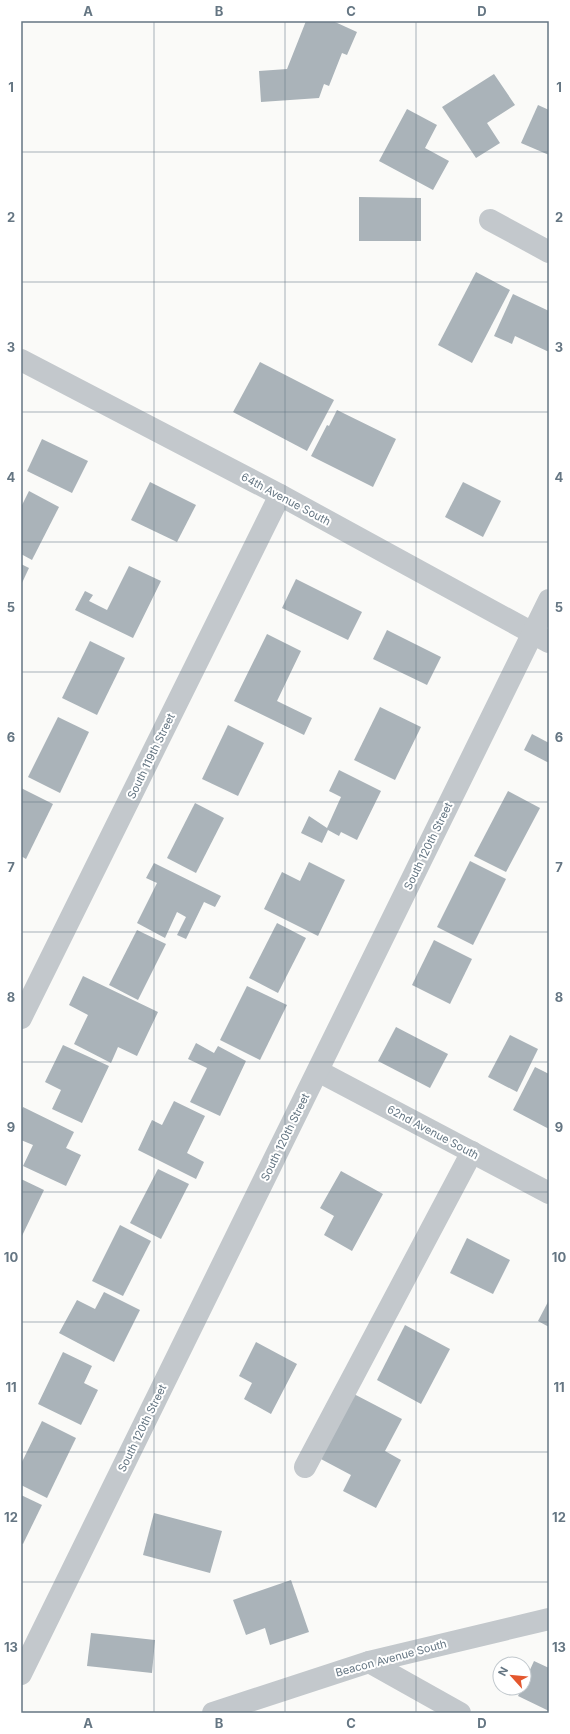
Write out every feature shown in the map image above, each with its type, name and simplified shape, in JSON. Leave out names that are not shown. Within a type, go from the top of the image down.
[{"type":"street","points":[[490,220],[549,252]]},
{"type":"street","name":"64th Avenue South","points":[[22,363],[280,495],[541,638]]},
{"type":"street","name":"South 119th Street","points":[[21,1018],[280,495]]},
{"type":"street","name":"South 120th Street","points":[[21,1674],[318,1071],[541,638],[549,600]]},
{"type":"street","name":"62nd Avenue South","points":[[318,1071],[549,1193]]},
{"type":"street","points":[[305,1466],[472,1152]]},
{"type":"street","name":"Beacon Avenue South","points":[[213,1713],[369,1662],[549,1619]]},
{"type":"street","points":[[369,1662],[460,1713]]},
{"type":"building","points":[[306,21],[336,21],[335,22],[357,32],[347,55],[342,53],[329,86],[324,84],[319,98],[261,102],[259,71],[287,69]]},
{"type":"building","points":[[494,74],[515,105],[487,123],[500,143],[476,158],[442,107]]},
{"type":"building","points":[[538,105],[549,110],[549,155],[521,143]]},
{"type":"building","points":[[407,109],[437,125],[425,148],[449,161],[433,190],[379,161]]},
{"type":"building","points":[[359,197],[421,198],[421,241],[359,241]]},
{"type":"building","points":[[476,272],[510,290],[472,363],[438,345]]},
{"type":"building","points":[[513,294],[549,311],[549,352],[515,336],[512,344],[494,336]]},
{"type":"building","points":[[260,362],[334,400],[307,451],[233,412]]},
{"type":"building","points":[[337,410],[396,439],[373,487],[311,456],[327,425],[329,426]]},
{"type":"building","points":[[42,439],[88,461],[72,493],[27,471]]},
{"type":"building","points":[[150,482],[196,505],[177,542],[131,520]]},
{"type":"building","points":[[463,482],[501,501],[483,537],[445,517]]},
{"type":"building","points":[[29,491],[59,507],[32,560],[21,554],[21,507]]},
{"type":"building","points":[[21,564],[29,568],[21,585]]},
{"type":"building","points":[[129,566],[161,581],[133,638],[75,610],[85,591],[93,595],[89,601],[107,610]]},
{"type":"building","points":[[296,579],[362,612],[348,640],[282,608]]},
{"type":"building","points":[[387,630],[441,657],[427,685],[373,659]]},
{"type":"building","points":[[267,634],[301,651],[277,701],[312,718],[304,735],[234,701]]},
{"type":"building","points":[[90,641],[125,658],[97,715],[62,698]]},
{"type":"building","points":[[380,707],[421,727],[395,780],[354,760]]},
{"type":"building","points":[[58,717],[89,732],[60,793],[28,777]]},
{"type":"building","points":[[228,725],[264,743],[238,796],[202,779]]},
{"type":"building","points":[[532,734],[549,743],[549,763],[524,750]]},
{"type":"building","points":[[339,770],[381,791],[357,840],[341,832],[339,836],[328,830],[322,843],[301,833],[309,816],[327,828],[341,797],[329,791]]},
{"type":"building","points":[[21,788],[53,804],[26,859],[21,856]]},
{"type":"building","points":[[508,791],[540,808],[506,872],[474,856]]},
{"type":"building","points":[[195,803],[224,818],[196,873],[167,858]]},
{"type":"building","points":[[470,861],[506,879],[473,945],[437,927]]},
{"type":"building","points":[[309,862],[345,880],[318,936],[264,909],[282,872],[300,881]]},
{"type":"building","points":[[154,863],[221,896],[215,907],[204,902],[186,939],[177,935],[186,917],[177,912],[165,938],[137,923],[157,883],[146,878]]},
{"type":"building","points":[[277,923],[306,938],[278,993],[249,978]]},
{"type":"building","points":[[137,930],[166,944],[138,1000],[109,985]]},
{"type":"building","points":[[434,940],[472,959],[450,1004],[412,985]]},
{"type":"building","points":[[83,976],[158,1012],[137,1056],[118,1047],[111,1063],[74,1044],[88,1015],[69,1005]]},
{"type":"building","points":[[247,986],[287,1005],[260,1060],[220,1040]]},
{"type":"building","points":[[396,1027],[448,1054],[430,1088],[378,1061]]},
{"type":"building","points":[[510,1035],[538,1049],[517,1092],[488,1077]]},
{"type":"building","points":[[196,1043],[214,1053],[218,1046],[246,1061],[220,1116],[190,1102],[207,1068],[188,1059]]},
{"type":"building","points":[[63,1045],[109,1066],[82,1123],[52,1109],[61,1090],[45,1082]]},
{"type":"building","points":[[535,1067],[549,1074],[549,1129],[513,1110]]},
{"type":"building","points":[[174,1101],[205,1116],[187,1153],[204,1162],[196,1179],[138,1150],[152,1120],[162,1125]]},
{"type":"building","points":[[23,1107],[74,1132],[66,1148],[81,1155],[66,1186],[23,1166],[33,1145],[21,1140],[21,1112]]},
{"type":"building","points":[[158,1169],[189,1184],[161,1239],[130,1223]]},
{"type":"building","points":[[341,1171],[383,1194],[352,1251],[324,1235],[334,1216],[320,1208]]},
{"type":"building","points":[[21,1179],[44,1190],[21,1238]]},
{"type":"building","points":[[120,1225],[151,1241],[123,1296],[92,1281]]},
{"type":"building","points":[[467,1238],[510,1260],[493,1294],[450,1273]]},
{"type":"building","points":[[104,1292],[140,1310],[114,1362],[59,1333],[77,1300],[95,1309]]},
{"type":"building","points":[[549,1300],[549,1327],[538,1321]]},
{"type":"building","points":[[405,1325],[450,1349],[421,1404],[377,1380]]},
{"type":"building","points":[[256,1342],[297,1364],[271,1414],[244,1399],[252,1383],[239,1376]]},
{"type":"building","points":[[63,1352],[92,1366],[84,1383],[98,1390],[81,1425],[38,1404]]},
{"type":"building","points":[[352,1393],[402,1419],[385,1451],[401,1460],[376,1508],[343,1491],[351,1475],[319,1458]]},
{"type":"building","points":[[42,1421],[76,1438],[47,1498],[21,1485],[21,1464]]},
{"type":"building","points":[[21,1495],[42,1505],[23,1544],[21,1543]]},
{"type":"building","points":[[154,1513],[222,1531],[210,1573],[143,1555]]},
{"type":"building","points":[[291,1580],[309,1632],[270,1645],[265,1628],[246,1635],[233,1600]]},
{"type":"building","points":[[91,1633],[155,1640],[152,1673],[87,1666]]},
{"type":"building","points":[[534,1661],[549,1668],[549,1711],[518,1696],[532,1696],[532,1665]]}]
